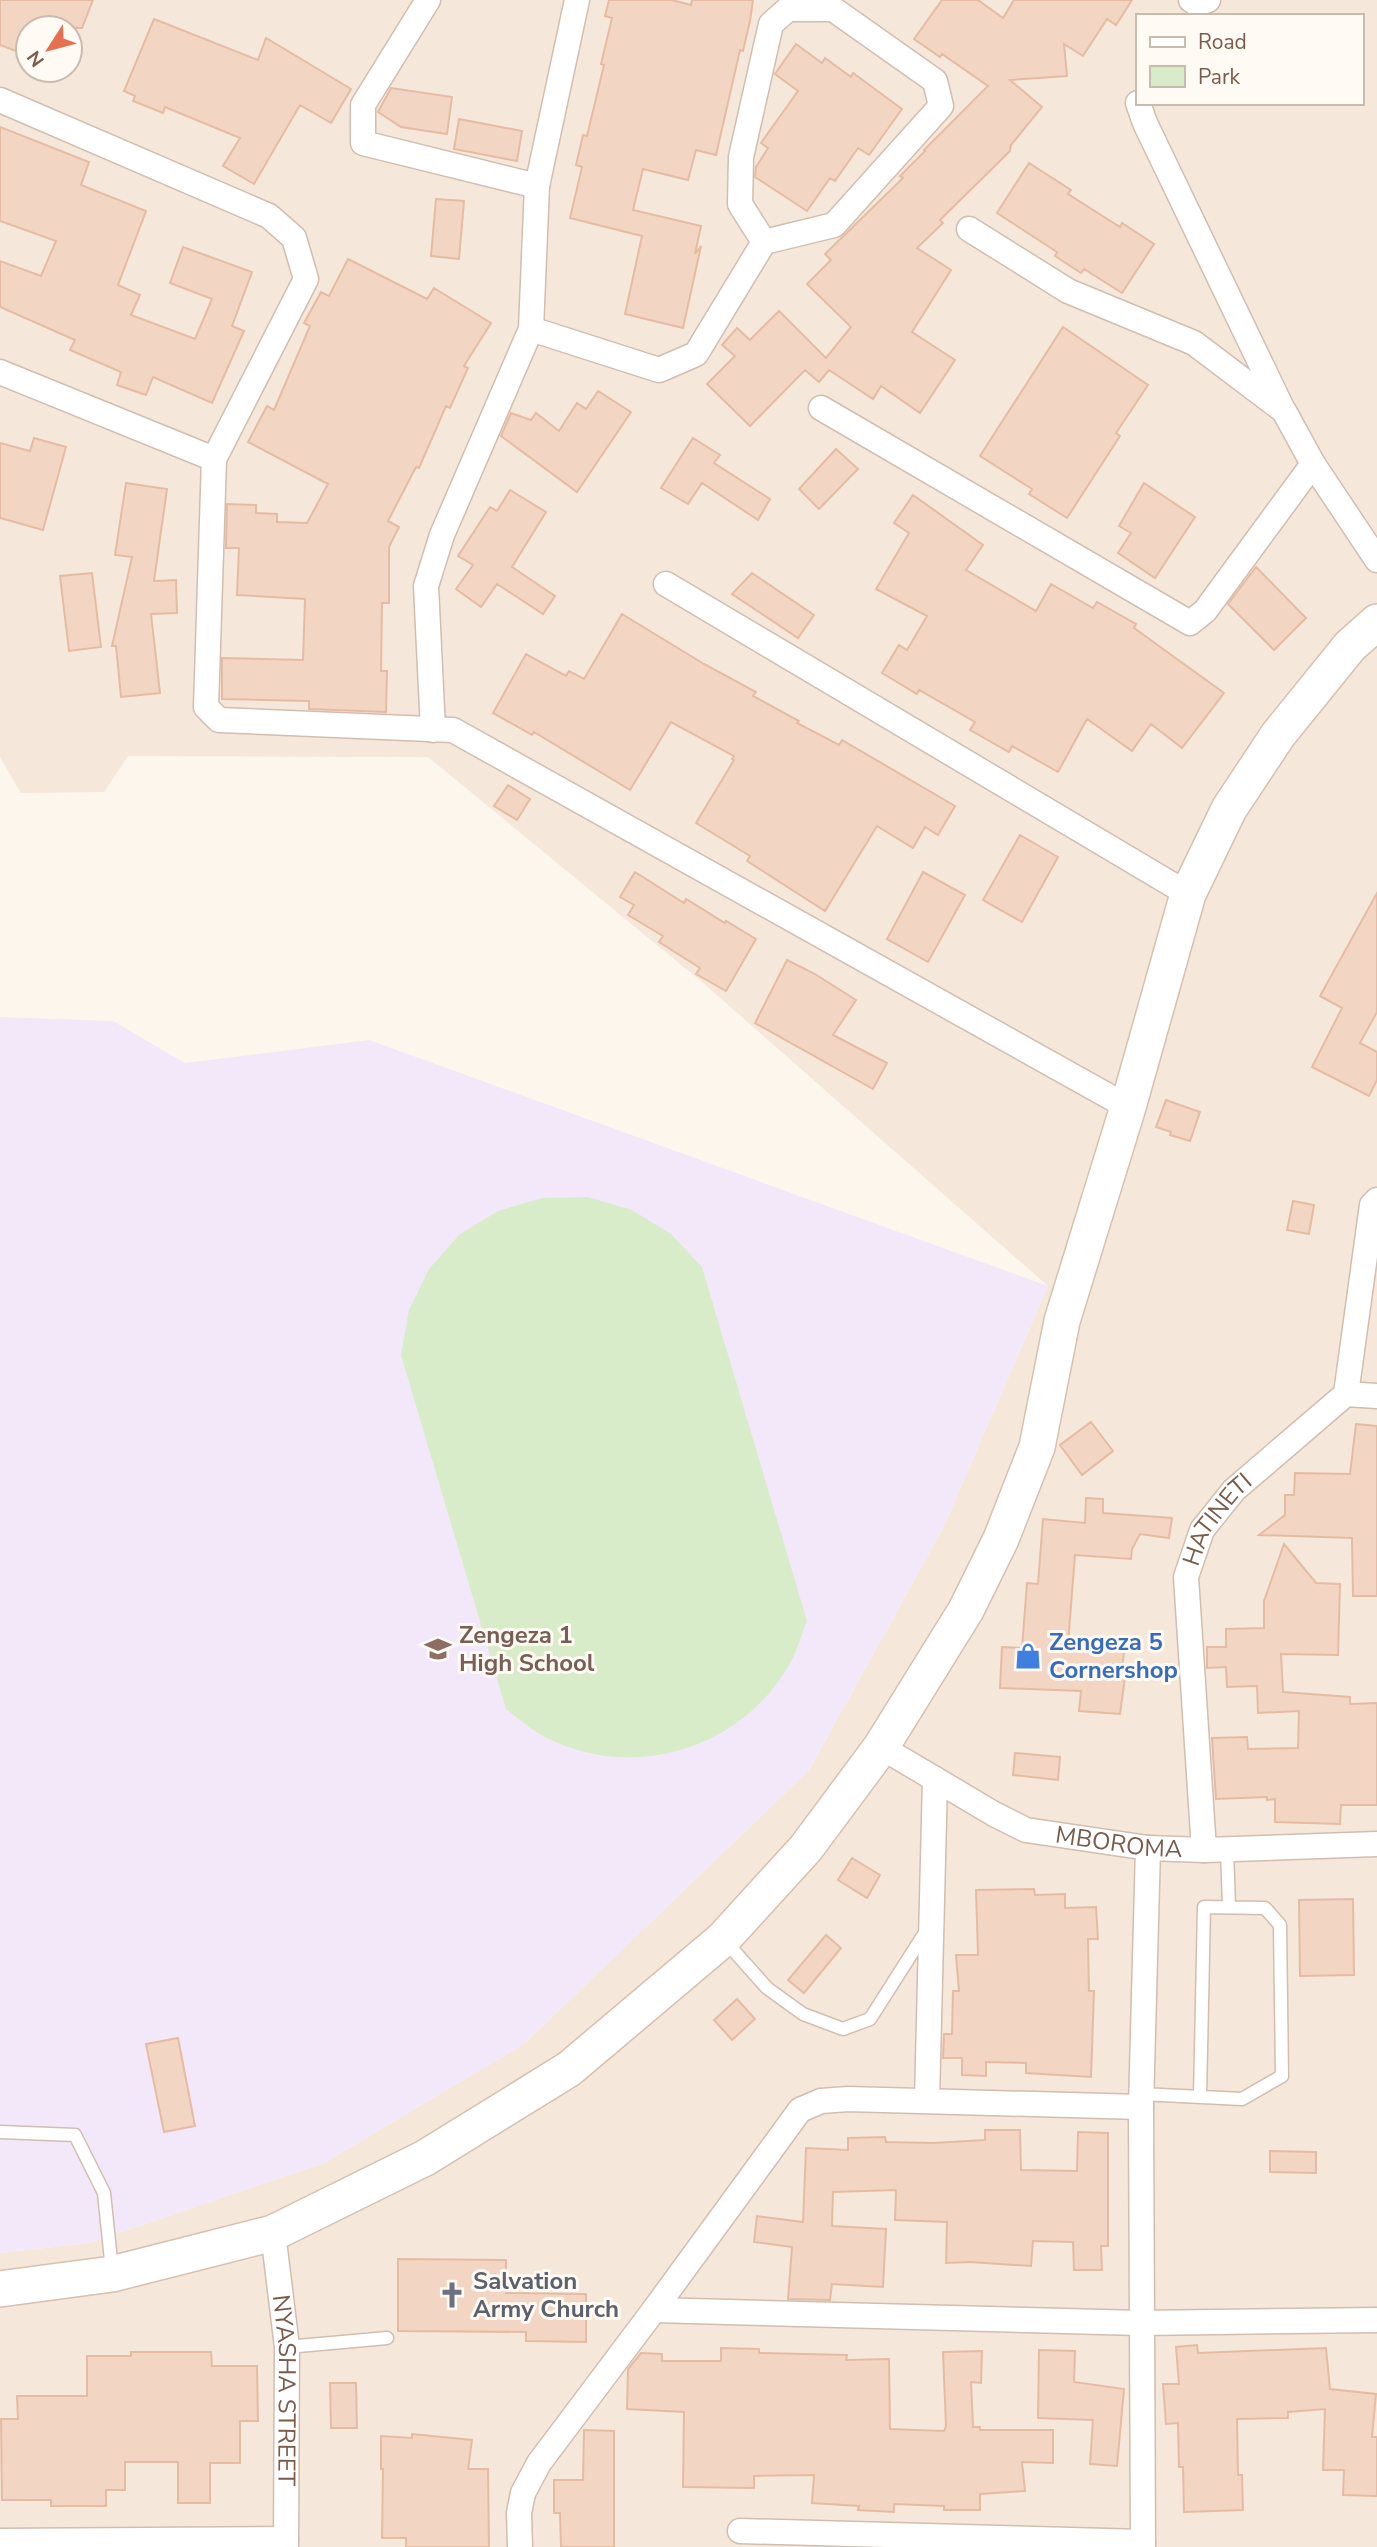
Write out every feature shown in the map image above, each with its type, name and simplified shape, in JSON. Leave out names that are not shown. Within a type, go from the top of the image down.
[{"type":"street","points":[[428,0],[363,105],[363,143],[537,186]]},
{"type":"street","points":[[433,730],[426,586],[442,535],[531,328],[537,186],[571,2]]},
{"type":"street","points":[[531,328],[659,370],[696,354],[764,242],[834,225],[941,106],[935,81],[833,9],[788,9],[771,24],[741,157],[740,204],[764,242]]},
{"type":"street","points":[[0,100],[270,216],[294,238],[306,279],[214,459],[206,707],[219,720],[453,730],[1128,1107]]},
{"type":"street","points":[[1139,105],[1145,123],[1284,411],[1313,464],[1377,560]]},
{"type":"street","points":[[969,229],[1068,291],[1194,343],[1284,411]]},
{"type":"street","points":[[0,372],[214,459]]},
{"type":"street","points":[[821,408],[1190,623],[1205,611],[1313,464]]},
{"type":"street","points":[[666,584],[1188,894]]},
{"type":"street","points":[[0,2289],[112,2274],[273,2233],[425,2158],[569,2069],[723,1939],[806,1849],[881,1747],[966,1610],[1001,1539],[1037,1447],[1062,1321],[1128,1107],[1188,894],[1229,809],[1278,735],[1350,646],[1377,622]]},
{"type":"street","points":[[1377,1200],[1372,1205],[1346,1394],[1377,1396]]},
{"type":"street","name":"HATINETI","points":[[1216,1849],[1186,1577],[1202,1530],[1234,1490],[1346,1394]]},
{"type":"street","name":"MBOROMA","points":[[881,1747],[1026,1830],[1147,1848],[1216,1849],[1377,1844]]},
{"type":"street","points":[[927,2100],[935,1779]]},
{"type":"street","points":[[740,2531],[1143,2544],[1141,2101],[1147,1848]]},
{"type":"street","points":[[520,2547],[519,2513],[523,2493],[539,2463],[800,2110],[821,2101],[1141,2101]]},
{"type":"street","name":"NYASHA STREET","points":[[273,2233],[287,2347],[286,2543]]},
{"type":"street","points":[[654,2310],[1140,2323],[1377,2320]]},
{"type":"street","points":[[0,2541],[59,2544],[286,2543]]},
{"type":"lane","points":[[1216,1849],[1229,1907]]},
{"type":"lane","points":[[1141,2101],[1200,2097],[1242,2099],[1282,2076],[1280,1925],[1265,1908],[1204,1907],[1200,2097]]},
{"type":"lane","points":[[723,1939],[767,1988],[803,2014],[843,2029],[870,2019],[931,1922]]},
{"type":"lane","points":[[0,2132],[75,2135],[104,2193],[112,2274]]},
{"type":"lane","points":[[287,2347],[387,2338]]},
{"type":"shaded area","points":[[0,0],[1377,0],[1377,2547],[0,2547],[0,2253],[89,2243],[324,2163],[524,2044],[809,1770],[943,1528],[1048,1286],[702,982],[428,757],[128,756],[104,792],[21,793],[0,757]]},
{"type":"shaded area","name":"Zengeza 1 High School","points":[[0,1017],[113,1021],[185,1063],[369,1040],[1048,1286],[943,1528],[809,1770],[524,2044],[324,2163],[89,2243],[0,2253]]},
{"type":"green space","points":[[588,1197],[632,1210],[671,1234],[702,1267],[807,1621],[789,1665],[768,1694],[743,1718],[713,1737],[681,1750],[647,1756],[613,1757],[578,1750],[545,1737],[506,1709],[401,1355],[409,1310],[429,1269],[459,1235],[498,1211],[542,1198]]},
{"type":"building","points":[[0,0],[93,0],[84,23],[84,14],[14,14],[14,50],[0,45]]},
{"type":"building","points":[[609,0],[672,0],[691,5],[692,0],[753,0],[743,51],[740,50],[716,155],[696,150],[688,180],[643,169],[633,210],[701,226],[695,254],[701,246],[683,328],[625,314],[642,236],[570,218],[582,167],[576,165],[583,135],[587,136],[604,65],[601,64],[612,18],[605,16]]},
{"type":"building","points":[[942,0],[978,0],[1003,18],[1014,0],[1132,0],[1116,25],[1107,19],[1083,56],[1064,44],[1067,76],[1010,80],[1042,107],[1011,145],[1010,151],[940,220],[943,223],[917,248],[951,270],[912,332],[955,360],[920,413],[881,386],[873,399],[829,370],[819,382],[805,370],[750,426],[707,384],[735,356],[722,345],[737,328],[750,340],[779,311],[826,358],[851,327],[807,284],[831,260],[825,254],[903,178],[900,176],[988,86],[942,54],[940,57],[914,39]]},
{"type":"building","points":[[154,19],[258,60],[266,38],[351,89],[331,123],[300,105],[254,184],[223,166],[240,138],[165,107],[163,113],[133,101],[135,96],[124,91]]},
{"type":"building","points":[[796,44],[822,63],[825,58],[851,77],[853,73],[902,109],[869,155],[858,148],[835,181],[830,178],[807,211],[755,177],[756,167],[768,148],[761,143],[798,91],[775,74]]},
{"type":"building","points":[[391,88],[452,97],[447,134],[401,127],[378,112]]},
{"type":"building","points":[[459,119],[522,131],[517,161],[454,149]]},
{"type":"building","points":[[0,127],[89,162],[81,185],[146,211],[118,285],[140,295],[131,315],[195,339],[212,299],[170,283],[183,247],[252,272],[232,326],[244,331],[212,403],[153,377],[146,395],[117,385],[121,372],[70,350],[75,340],[0,307],[0,261],[41,276],[56,241],[0,221]]},
{"type":"building","points":[[1029,163],[1071,190],[1068,194],[1120,227],[1122,223],[1154,244],[1122,293],[1084,269],[1081,273],[1055,256],[1057,252],[997,213]]},
{"type":"building","points":[[436,199],[464,201],[459,259],[431,256]]},
{"type":"building","points":[[348,259],[427,299],[434,288],[491,323],[464,366],[468,368],[450,408],[446,406],[419,468],[416,467],[388,521],[399,527],[389,547],[389,603],[382,603],[381,671],[387,671],[386,712],[309,709],[309,701],[222,699],[222,658],[303,660],[305,599],[237,595],[239,548],[226,548],[227,504],[256,505],[256,513],[277,514],[277,522],[307,523],[328,484],[248,442],[267,406],[274,410],[310,326],[304,323],[321,292],[329,296]]},
{"type":"building","points":[[1063,327],[1148,385],[1116,433],[1120,436],[1067,518],[1029,494],[1032,489],[980,456]]},
{"type":"building","points":[[598,391],[631,412],[577,492],[501,436],[511,413],[531,420],[536,413],[559,431],[577,403],[586,409]]},
{"type":"building","points":[[34,438],[66,447],[43,530],[0,518],[0,443],[30,451]]},
{"type":"building","points":[[693,438],[720,455],[714,463],[770,499],[758,520],[702,483],[688,504],[661,488]]},
{"type":"building","points":[[836,449],[858,469],[819,509],[799,489]]},
{"type":"building","points":[[126,483],[167,489],[154,581],[176,580],[177,613],[151,614],[160,693],[121,697],[116,646],[112,646],[132,557],[115,555]]},
{"type":"building","points":[[1144,483],[1195,517],[1155,578],[1118,553],[1131,533],[1119,526]]},
{"type":"building","points":[[510,490],[546,512],[512,567],[555,596],[543,614],[497,584],[481,607],[456,589],[473,565],[458,556],[490,507],[497,511]]},
{"type":"building","points":[[913,495],[983,545],[966,570],[1036,611],[1051,584],[1093,608],[1097,602],[1136,624],[1134,628],[1224,693],[1182,748],[1151,724],[1132,751],[1087,719],[1058,772],[1012,746],[1009,752],[970,730],[975,722],[919,690],[917,694],[882,673],[899,645],[907,650],[927,616],[876,589],[909,533],[894,523]]},
{"type":"building","points":[[1256,567],[1306,618],[1274,650],[1228,604]]},
{"type":"building","points":[[92,573],[101,647],[69,651],[60,576]]},
{"type":"building","points":[[752,573],[814,615],[798,638],[732,594]]},
{"type":"building","points":[[622,614],[756,692],[753,696],[799,721],[797,723],[839,745],[842,740],[955,806],[938,835],[925,827],[913,848],[877,826],[825,911],[747,861],[750,856],[696,823],[734,756],[671,722],[630,790],[534,732],[532,735],[493,713],[526,654],[566,676],[569,671],[584,679]]},
{"type":"building","points":[[508,785],[530,799],[517,820],[494,806]]},
{"type":"building","points":[[1020,835],[1058,857],[1022,922],[983,900]]},
{"type":"building","points":[[635,872],[684,903],[686,899],[756,939],[726,991],[696,974],[700,968],[659,942],[663,936],[628,915],[634,905],[620,897]]},
{"type":"building","points":[[923,872],[965,895],[928,962],[887,939]]},
{"type":"building","points":[[1377,893],[1377,1012],[1360,1043],[1377,1052],[1377,1080],[1369,1096],[1312,1067],[1342,1008],[1320,996]]},
{"type":"building","points":[[787,960],[856,1000],[833,1035],[887,1063],[873,1089],[755,1023]]},
{"type":"building","points":[[1166,1100],[1200,1112],[1190,1141],[1156,1127]]},
{"type":"building","points":[[1293,1201],[1314,1205],[1309,1234],[1287,1230]]},
{"type":"building","points":[[1091,1422],[1113,1451],[1082,1475],[1060,1445]]},
{"type":"building","points":[[1356,1424],[1377,1426],[1377,1596],[1353,1596],[1352,1538],[1259,1535],[1285,1515],[1285,1495],[1294,1495],[1295,1473],[1350,1474]]},
{"type":"building","points":[[1086,1498],[1103,1499],[1103,1513],[1172,1518],[1169,1538],[1140,1534],[1132,1549],[1131,1559],[1075,1555],[1068,1644],[1124,1651],[1122,1669],[1126,1670],[1120,1714],[1079,1711],[1081,1691],[1000,1688],[1002,1647],[1022,1648],[1027,1583],[1038,1584],[1043,1519],[1085,1523]]},
{"type":"building","points":[[1284,1544],[1316,1583],[1340,1584],[1338,1655],[1281,1654],[1283,1692],[1350,1697],[1350,1704],[1377,1703],[1377,1805],[1341,1805],[1340,1824],[1275,1822],[1275,1799],[1267,1800],[1267,1797],[1216,1799],[1212,1738],[1247,1737],[1248,1749],[1298,1748],[1299,1711],[1258,1713],[1257,1686],[1227,1687],[1226,1667],[1207,1668],[1207,1647],[1226,1647],[1226,1629],[1264,1628],[1264,1601]]},
{"type":"building","points":[[1015,1753],[1060,1757],[1058,1780],[1013,1775]]},
{"type":"building","points":[[852,1858],[880,1875],[867,1898],[838,1880]]},
{"type":"building","points":[[1034,1889],[1035,1895],[1065,1894],[1065,1908],[1096,1907],[1098,1939],[1088,1939],[1089,1991],[1094,1991],[1091,2077],[1026,2073],[1026,2063],[986,2062],[986,2076],[962,2075],[962,2058],[943,2058],[944,2034],[952,2034],[953,1991],[959,1991],[956,1955],[978,1955],[976,1890]]},
{"type":"building","points":[[1353,1899],[1354,1975],[1300,1976],[1299,1900]]},
{"type":"building","points":[[826,1935],[841,1948],[804,1993],[788,1980]]},
{"type":"building","points":[[737,1999],[755,2019],[732,2040],[714,2020]]},
{"type":"building","points":[[178,2038],[195,2126],[164,2132],[146,2044]]},
{"type":"building","points":[[985,2130],[1020,2130],[1021,2170],[1077,2171],[1078,2132],[1108,2133],[1108,2246],[1101,2246],[1102,2270],[1074,2270],[1073,2242],[1033,2241],[1031,2266],[946,2263],[947,2222],[895,2220],[896,2190],[833,2192],[832,2226],[886,2229],[883,2287],[832,2284],[830,2300],[788,2299],[792,2247],[754,2242],[757,2216],[803,2222],[806,2148],[848,2150],[848,2138],[885,2137],[886,2142],[933,2143],[985,2140]]},
{"type":"building","points":[[1270,2151],[1316,2152],[1316,2173],[1270,2172]]},
{"type":"building","name":"Salvation Army Church","points":[[398,2259],[506,2260],[506,2293],[586,2294],[586,2342],[526,2341],[526,2332],[398,2331]]},
{"type":"building","points":[[1197,2345],[1198,2353],[1326,2348],[1330,2389],[1376,2394],[1372,2437],[1377,2437],[1377,2496],[1343,2495],[1344,2470],[1323,2470],[1325,2409],[1288,2412],[1288,2418],[1237,2419],[1238,2475],[1242,2475],[1243,2510],[1184,2512],[1178,2423],[1166,2424],[1163,2384],[1179,2384],[1176,2347]]},
{"type":"building","points":[[721,2348],[759,2349],[759,2353],[847,2355],[846,2360],[889,2359],[890,2429],[944,2431],[943,2352],[982,2351],[981,2383],[971,2382],[973,2427],[980,2427],[980,2430],[1053,2430],[1053,2463],[1022,2462],[1025,2491],[980,2494],[980,2510],[944,2510],[944,2506],[894,2504],[894,2512],[858,2510],[859,2506],[812,2503],[814,2475],[754,2476],[754,2488],[683,2487],[684,2412],[627,2409],[628,2369],[641,2353],[662,2354],[662,2361],[721,2361]]},
{"type":"building","points":[[1039,2350],[1075,2351],[1074,2382],[1124,2389],[1117,2466],[1090,2464],[1093,2420],[1038,2418]]},
{"type":"building","points":[[131,2352],[211,2352],[212,2366],[257,2366],[258,2421],[240,2421],[240,2463],[210,2463],[210,2503],[178,2503],[178,2462],[125,2462],[125,2490],[106,2490],[106,2506],[51,2506],[51,2500],[2,2500],[1,2419],[18,2419],[17,2396],[87,2396],[87,2356],[131,2356]]},
{"type":"building","points":[[330,2383],[356,2383],[357,2428],[331,2428]]},
{"type":"building","points":[[584,2430],[614,2431],[614,2547],[561,2547],[560,2513],[554,2513],[554,2480],[583,2480]]},
{"type":"building","points":[[412,2434],[472,2440],[468,2469],[488,2469],[489,2547],[406,2547],[406,2538],[382,2538],[381,2436],[412,2438]]},
{"type":"place","name":"Zengeza 1 High School","points":[[438,1649]]},
{"type":"place","name":"Zengeza 5 Cornershop","points":[[1028,1656]]},
{"type":"place","name":"Salvation Army Church","points":[[452,2295]]}]
